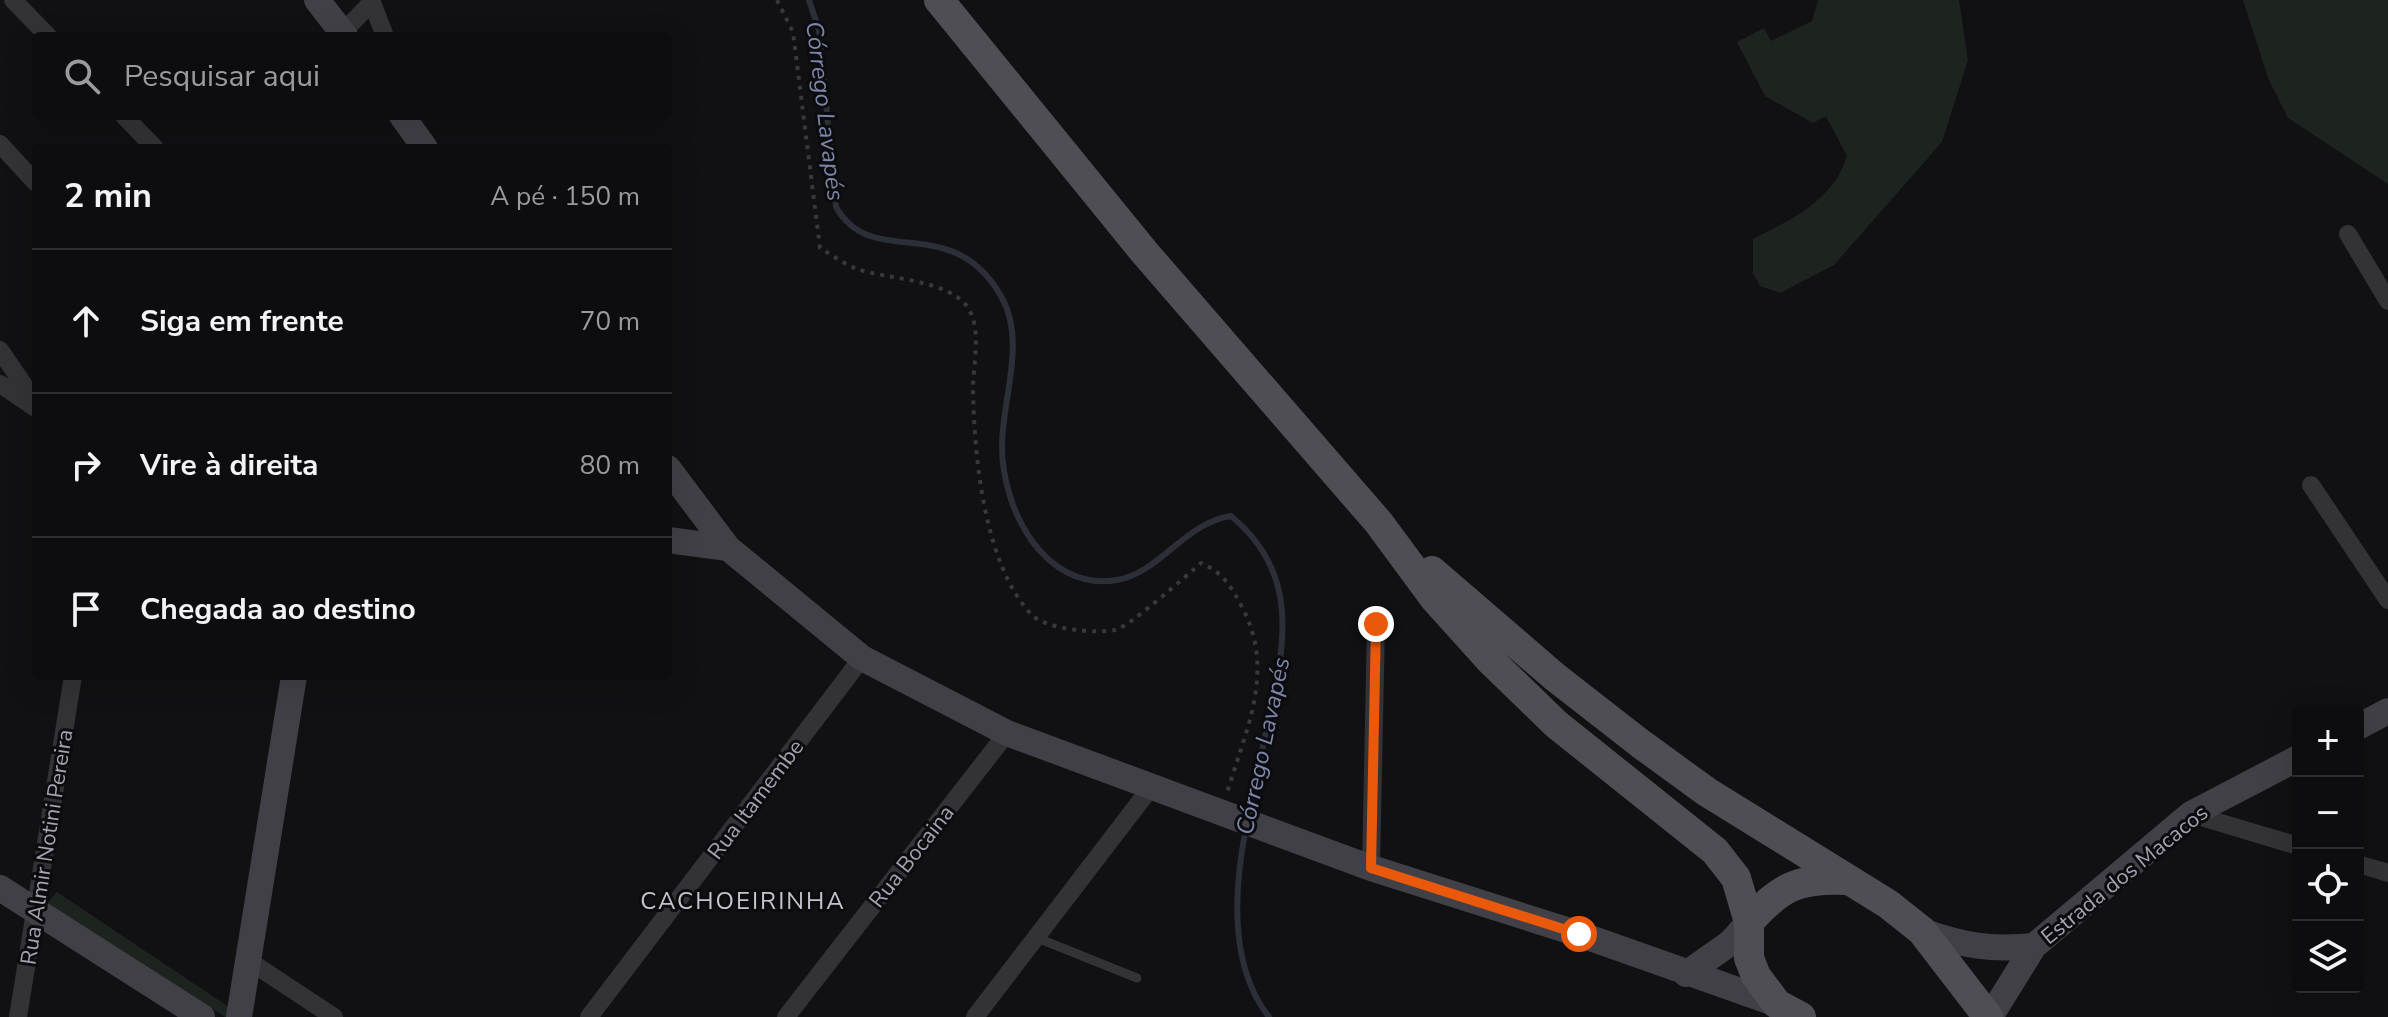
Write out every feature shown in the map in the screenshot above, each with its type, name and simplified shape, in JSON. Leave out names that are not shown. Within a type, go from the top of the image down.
[{"type":"main road","points":[[317,0],[342,32]]},
{"type":"main road","points":[[939,0],[1145,253],[1379,523],[1435,599],[1556,724],[1715,851],[1736,878],[1749,922],[1749,958],[1756,976],[1789,1010]]},
{"type":"main road","points":[[672,473],[728,548],[862,658],[1007,733],[1371,868],[1579,934],[1789,1010]]},
{"type":"main road","points":[[1379,523],[1499,630],[1629,734],[1707,792],[1888,904],[1922,931],[1989,1017]]},
{"type":"main road","points":[[672,541],[728,548]]},
{"type":"main road","points":[[239,1017],[293,680]]},
{"type":"main road","points":[[2364,724],[2388,711]]},
{"type":"main road","name":"Estrada dos Macacos","points":[[1989,1017],[2034,946],[2191,814],[2292,761]]},
{"type":"main road","points":[[1686,974],[1730,943],[1772,896],[1813,878],[1847,880]]},
{"type":"main road","points":[[0,888],[202,1017]]},
{"type":"main road","name":"Estrada dos Macacos","points":[[1922,931],[1965,946],[2000,949],[2034,946]]},
{"type":"street","points":[[13,0],[44,32]]},
{"type":"street","points":[[346,32],[371,1],[383,32]]},
{"type":"street","points":[[128,120],[151,144]]},
{"type":"street","points":[[0,144],[32,179]]},
{"type":"street","points":[[2348,234],[2388,301]]},
{"type":"street","points":[[0,350],[32,399]]},
{"type":"street","points":[[0,384],[32,403]]},
{"type":"street","points":[[2311,485],[2388,600]]},
{"type":"street","points":[[1371,868],[1376,624]]},
{"type":"street","name":"Rua Itamembe","points":[[589,1017],[862,658]]},
{"type":"street","name":"Rua Almir Notini Pereira","points":[[18,1017],[72,680]]},
{"type":"street","name":"Rua Bocaina","points":[[786,1017],[1007,733]]},
{"type":"street","points":[[975,1017],[1152,786]]},
{"type":"street","points":[[2191,814],[2292,844]]},
{"type":"street","points":[[2364,866],[2388,873]]},
{"type":"street","points":[[249,961],[334,1017]]},
{"type":"lane","points":[[1035,937],[1137,978]]},
{"type":"path","points":[[777,0],[793,32],[820,248],[857,269],[909,277],[944,293],[965,305],[975,328],[973,390],[984,501],[1003,568],[1035,618],[1075,631],[1117,630],[1201,563],[1229,581],[1256,633],[1260,687],[1221,810]]},
{"type":"shaded area","points":[[1818,0],[1959,0],[1968,60],[1942,142],[1834,265],[1780,293],[1760,286],[1753,273],[1753,239],[1796,216],[1821,197],[1841,172],[1847,156],[1826,116],[1813,123],[1765,96],[1737,42],[1764,28],[1771,41],[1812,21]]},
{"type":"shaded area","points":[[2243,0],[2388,0],[2388,184],[2288,118],[2268,78]]},
{"type":"shaded area","points":[[57,892],[244,1017],[225,1017],[47,903]]},
{"type":"waterway","name":"Córrego Lavapés","points":[[809,0],[819,30],[836,207],[852,226],[870,236],[937,247],[959,255],[981,270],[1001,296],[1009,313],[1013,351],[1003,428],[1004,470],[1019,519],[1032,541],[1068,573],[1091,580],[1117,580],[1146,568],[1199,528],[1231,516],[1253,537],[1268,560],[1282,608],[1282,633],[1276,686],[1249,817]]},
{"type":"waterway","name":"Córrego Lavapés","points":[[1246,828],[1237,901],[1241,951],[1256,997],[1269,1017]]},
{"type":"district","name":"CACHOEIRINHA","points":[[743,901]]},
{"type":"route","points":[[1376,624],[1371,868],[1579,934]]}]
